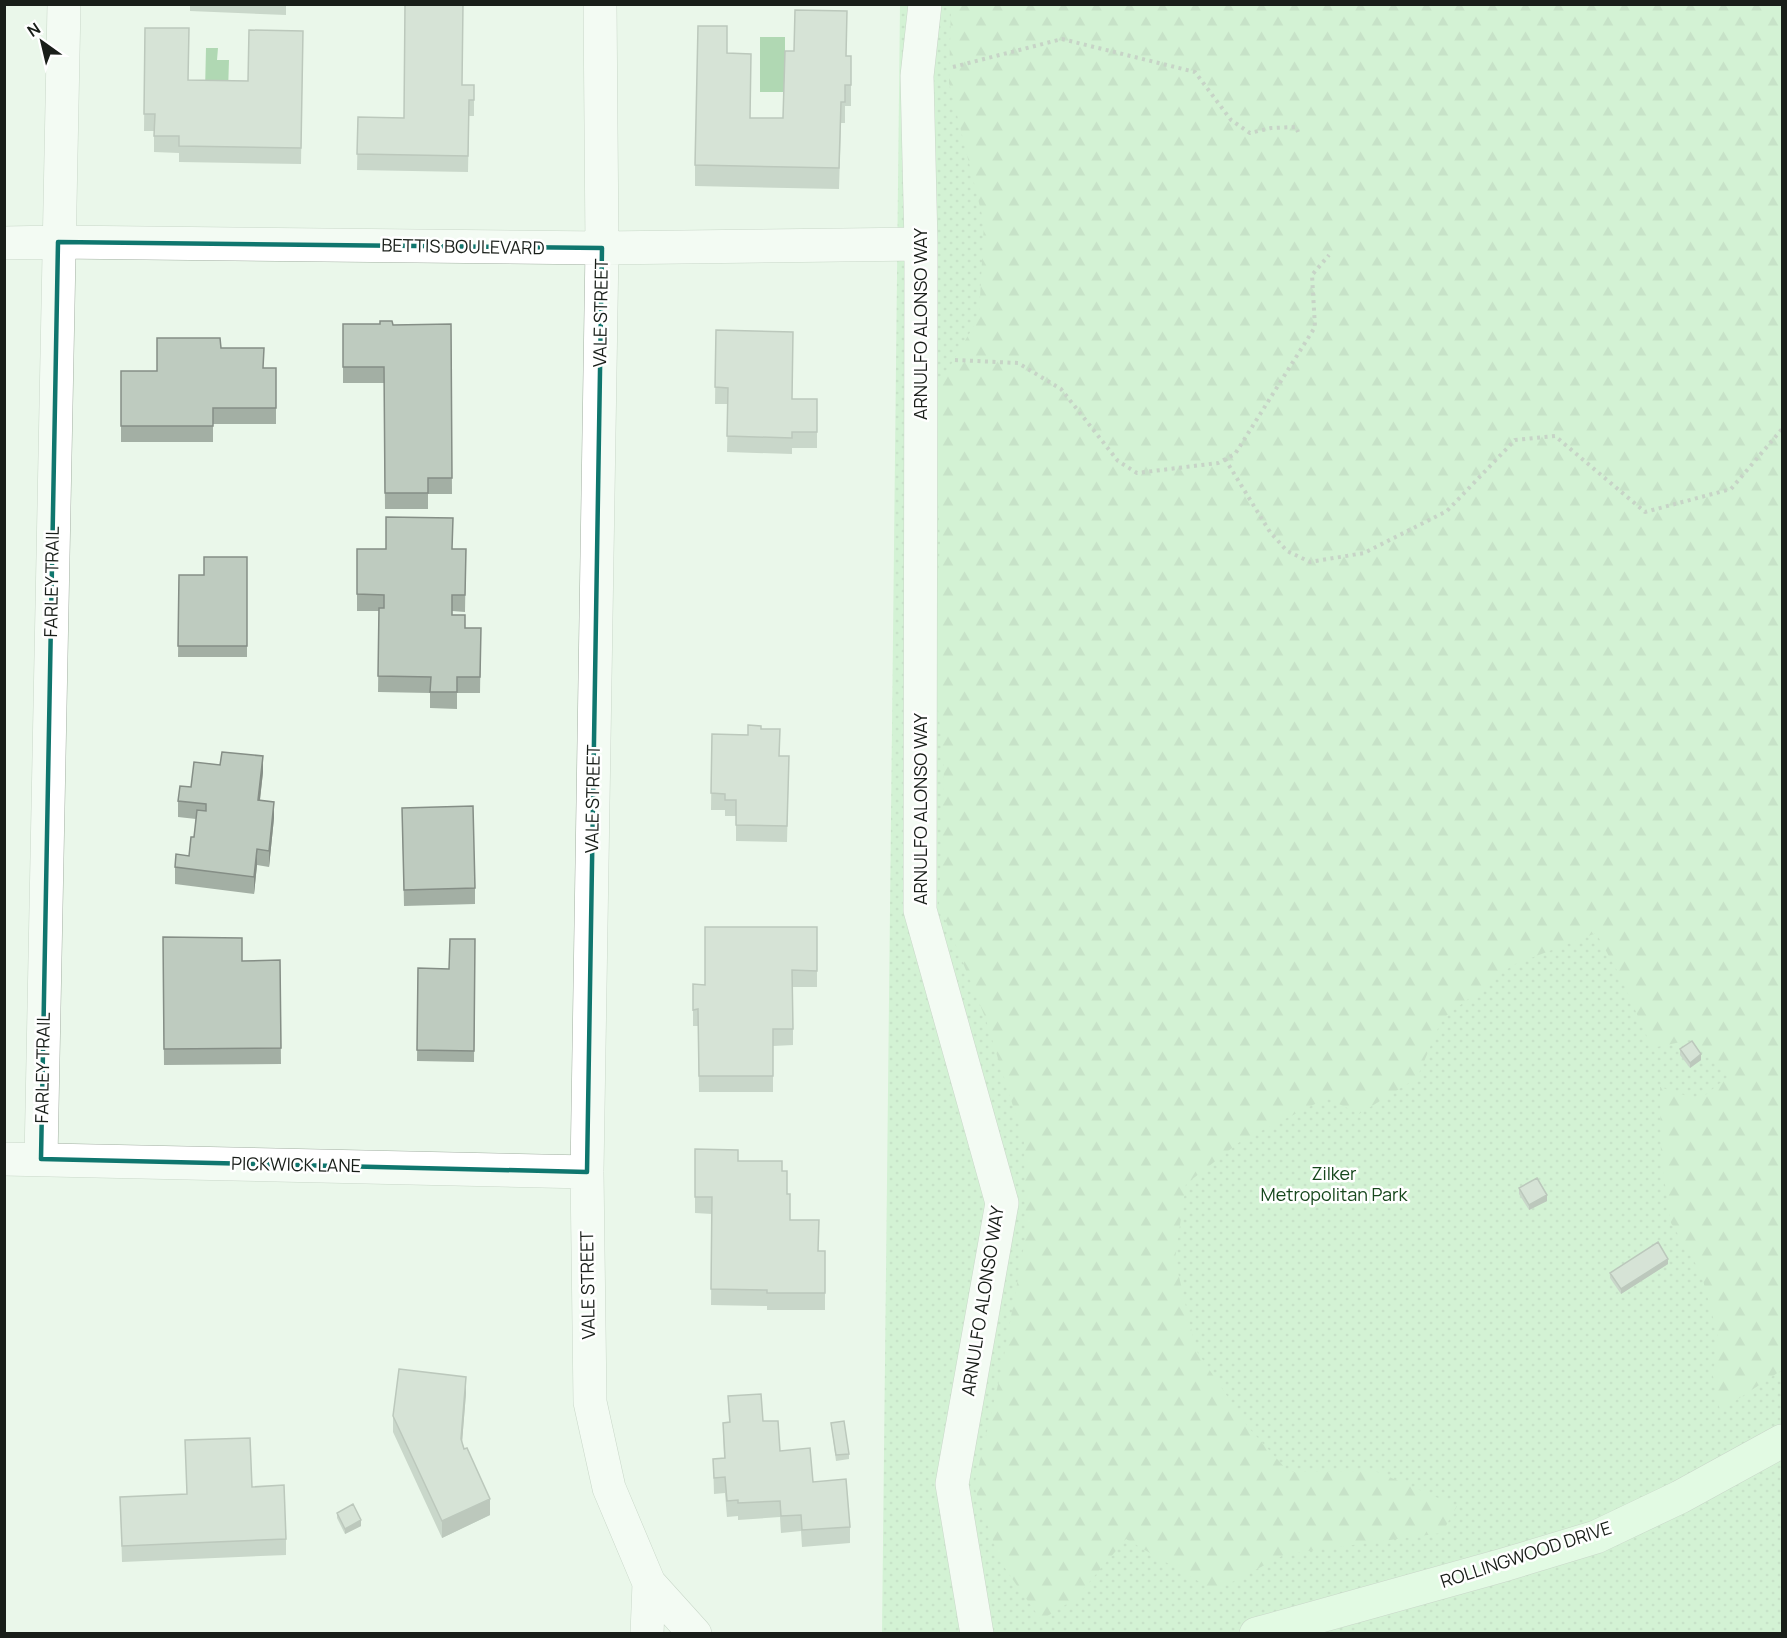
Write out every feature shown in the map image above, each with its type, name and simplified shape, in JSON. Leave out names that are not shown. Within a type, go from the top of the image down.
[{"type":"street","name":"FARLEY TRAIL","points":[[41,1159],[64,4]]},
{"type":"street","name":"VALE STREET","points":[[600,4],[602,248],[587,1172],[590,1402],[609,1488],[649,1583],[695,1634]]},
{"type":"street","name":"ARNULFO ALONSO WAY","points":[[925,4],[917,76],[921,244],[920,910],[1002,1203],[952,1484],[977,1634]]},
{"type":"street","name":"BETTIS BOULEVARD","points":[[4,243],[602,248],[921,244]]},
{"type":"street","name":"PICKWICK LANE","points":[[4,1159],[587,1172]]},
{"type":"street","name":"ROLLINGWOOD DRIVE","points":[[1256,1634],[1596,1537],[1680,1497],[1782,1441]]},
{"type":"street","name":"VALE STREET","points":[[647,1634],[649,1583]]},
{"type":"path","points":[[917,76],[1062,39],[1195,72],[1232,120],[1250,133],[1271,128],[1296,128],[1298,132]]},
{"type":"path","points":[[921,359],[1018,363],[1062,389],[1118,461],[1137,473],[1218,463],[1235,454],[1315,327],[1312,275],[1329,255]]},
{"type":"path","points":[[1225,459],[1270,532],[1287,551],[1310,562],[1364,554],[1447,511],[1515,440],[1555,436],[1645,512],[1731,489],[1782,429]]},
{"type":"highlighted area","points":[[58,242],[602,248],[587,1172],[41,1159]]},
{"type":"green space","name":"Zilker Metropolitan Park","points":[[900,5],[1782,5],[1782,1633],[882,1634]]},
{"type":"green space","name":"Zilker Metropolitan Park","points":[[951,5],[1782,5],[1782,1370],[1720,1411],[1713,1376],[1718,1336],[1701,1273],[1671,1223],[1661,1159],[1660,1087],[1699,1100],[1730,1075],[1695,1039],[1652,1048],[1620,976],[1596,933],[1513,965],[1442,1019],[1417,1078],[1359,1114],[1327,1098],[1241,1141],[1186,1184],[1175,1259],[1196,1350],[1248,1427],[1289,1472],[1375,1471],[1457,1506],[1442,1533],[1286,1554],[1215,1591],[1126,1539],[1075,1599],[1041,1620],[1000,1561],[974,1486],[1001,1372],[1026,1234],[1024,1141],[985,1017],[939,904],[944,765],[933,664],[940,543],[933,395],[979,317],[984,223],[949,83]]},
{"type":"shaded area","points":[[760,37],[785,37],[785,92],[760,92]]},
{"type":"shaded area","points":[[206,48],[218,48],[217,60],[229,60],[228,92],[205,91]]},
{"type":"building","points":[[405,4],[463,4],[462,85],[474,85],[474,100],[469,100],[468,156],[357,154],[358,117],[404,118]]},
{"type":"building","points":[[795,10],[847,11],[846,56],[851,56],[851,85],[845,85],[845,102],[841,102],[839,168],[695,165],[698,26],[727,26],[727,53],[751,54],[750,118],[783,118],[785,51],[794,51]]},
{"type":"building","points":[[145,28],[189,28],[188,80],[248,81],[249,30],[303,31],[301,148],[179,146],[179,136],[154,136],[155,114],[144,114]]},
{"type":"building","points":[[380,321],[392,321],[393,325],[451,324],[452,478],[428,478],[428,493],[385,493],[384,367],[343,367],[343,324],[380,324]]},
{"type":"building","points":[[716,330],[793,332],[792,399],[817,399],[817,432],[792,432],[792,438],[727,436],[728,388],[715,387]]},
{"type":"building","points":[[157,338],[220,338],[221,348],[264,348],[263,368],[276,368],[276,408],[213,408],[213,426],[121,426],[121,371],[157,371]]},
{"type":"building","points":[[386,517],[453,518],[452,549],[466,549],[465,595],[452,595],[452,615],[465,615],[465,628],[481,628],[480,677],[457,677],[457,692],[430,692],[431,677],[378,676],[379,608],[384,608],[384,595],[357,594],[357,549],[386,549]]},
{"type":"building","points":[[204,557],[247,557],[247,646],[178,646],[179,575],[204,575]]},
{"type":"building","points":[[748,725],[761,726],[761,729],[780,729],[779,756],[789,756],[787,826],[736,825],[736,800],[725,800],[725,794],[711,793],[712,734],[748,735]]},
{"type":"building","points":[[222,752],[263,756],[258,800],[274,802],[269,851],[257,849],[254,877],[175,867],[176,854],[189,856],[197,810],[206,811],[206,804],[178,801],[180,786],[191,787],[194,762],[220,765]]},
{"type":"building","points":[[473,806],[475,888],[404,890],[402,808]]},
{"type":"building","points":[[705,927],[817,927],[817,971],[792,970],[793,1029],[773,1029],[773,1076],[699,1076],[698,1009],[693,1010],[693,984],[705,985]]},
{"type":"building","points":[[163,937],[242,938],[242,961],[280,960],[281,1048],[164,1049]]},
{"type":"building","points":[[450,939],[475,939],[474,1051],[417,1050],[418,968],[449,969]]},
{"type":"building","points":[[1692,1041],[1701,1054],[1690,1063],[1680,1049]]},
{"type":"building","points":[[695,1149],[738,1150],[738,1161],[782,1161],[782,1171],[787,1171],[790,1220],[819,1220],[818,1251],[825,1251],[825,1293],[767,1293],[767,1290],[711,1289],[712,1197],[695,1197]]},
{"type":"building","points":[[1537,1178],[1547,1195],[1529,1205],[1519,1188]]},
{"type":"building","points":[[1658,1242],[1668,1259],[1621,1289],[1610,1273]]},
{"type":"building","points":[[399,1369],[466,1377],[461,1439],[490,1499],[442,1521],[393,1416]]},
{"type":"building","points":[[761,1394],[763,1421],[778,1421],[780,1451],[810,1448],[813,1482],[846,1479],[850,1527],[802,1530],[801,1515],[781,1516],[780,1501],[738,1503],[738,1500],[727,1501],[725,1477],[714,1478],[713,1459],[725,1458],[723,1423],[730,1422],[728,1396]]},
{"type":"building","points":[[844,1421],[849,1454],[836,1455],[831,1423]]},
{"type":"building","points":[[250,1438],[252,1487],[284,1485],[286,1539],[122,1546],[120,1497],[187,1494],[185,1440]]},
{"type":"building","points":[[353,1504],[361,1520],[345,1529],[337,1513]]}]
